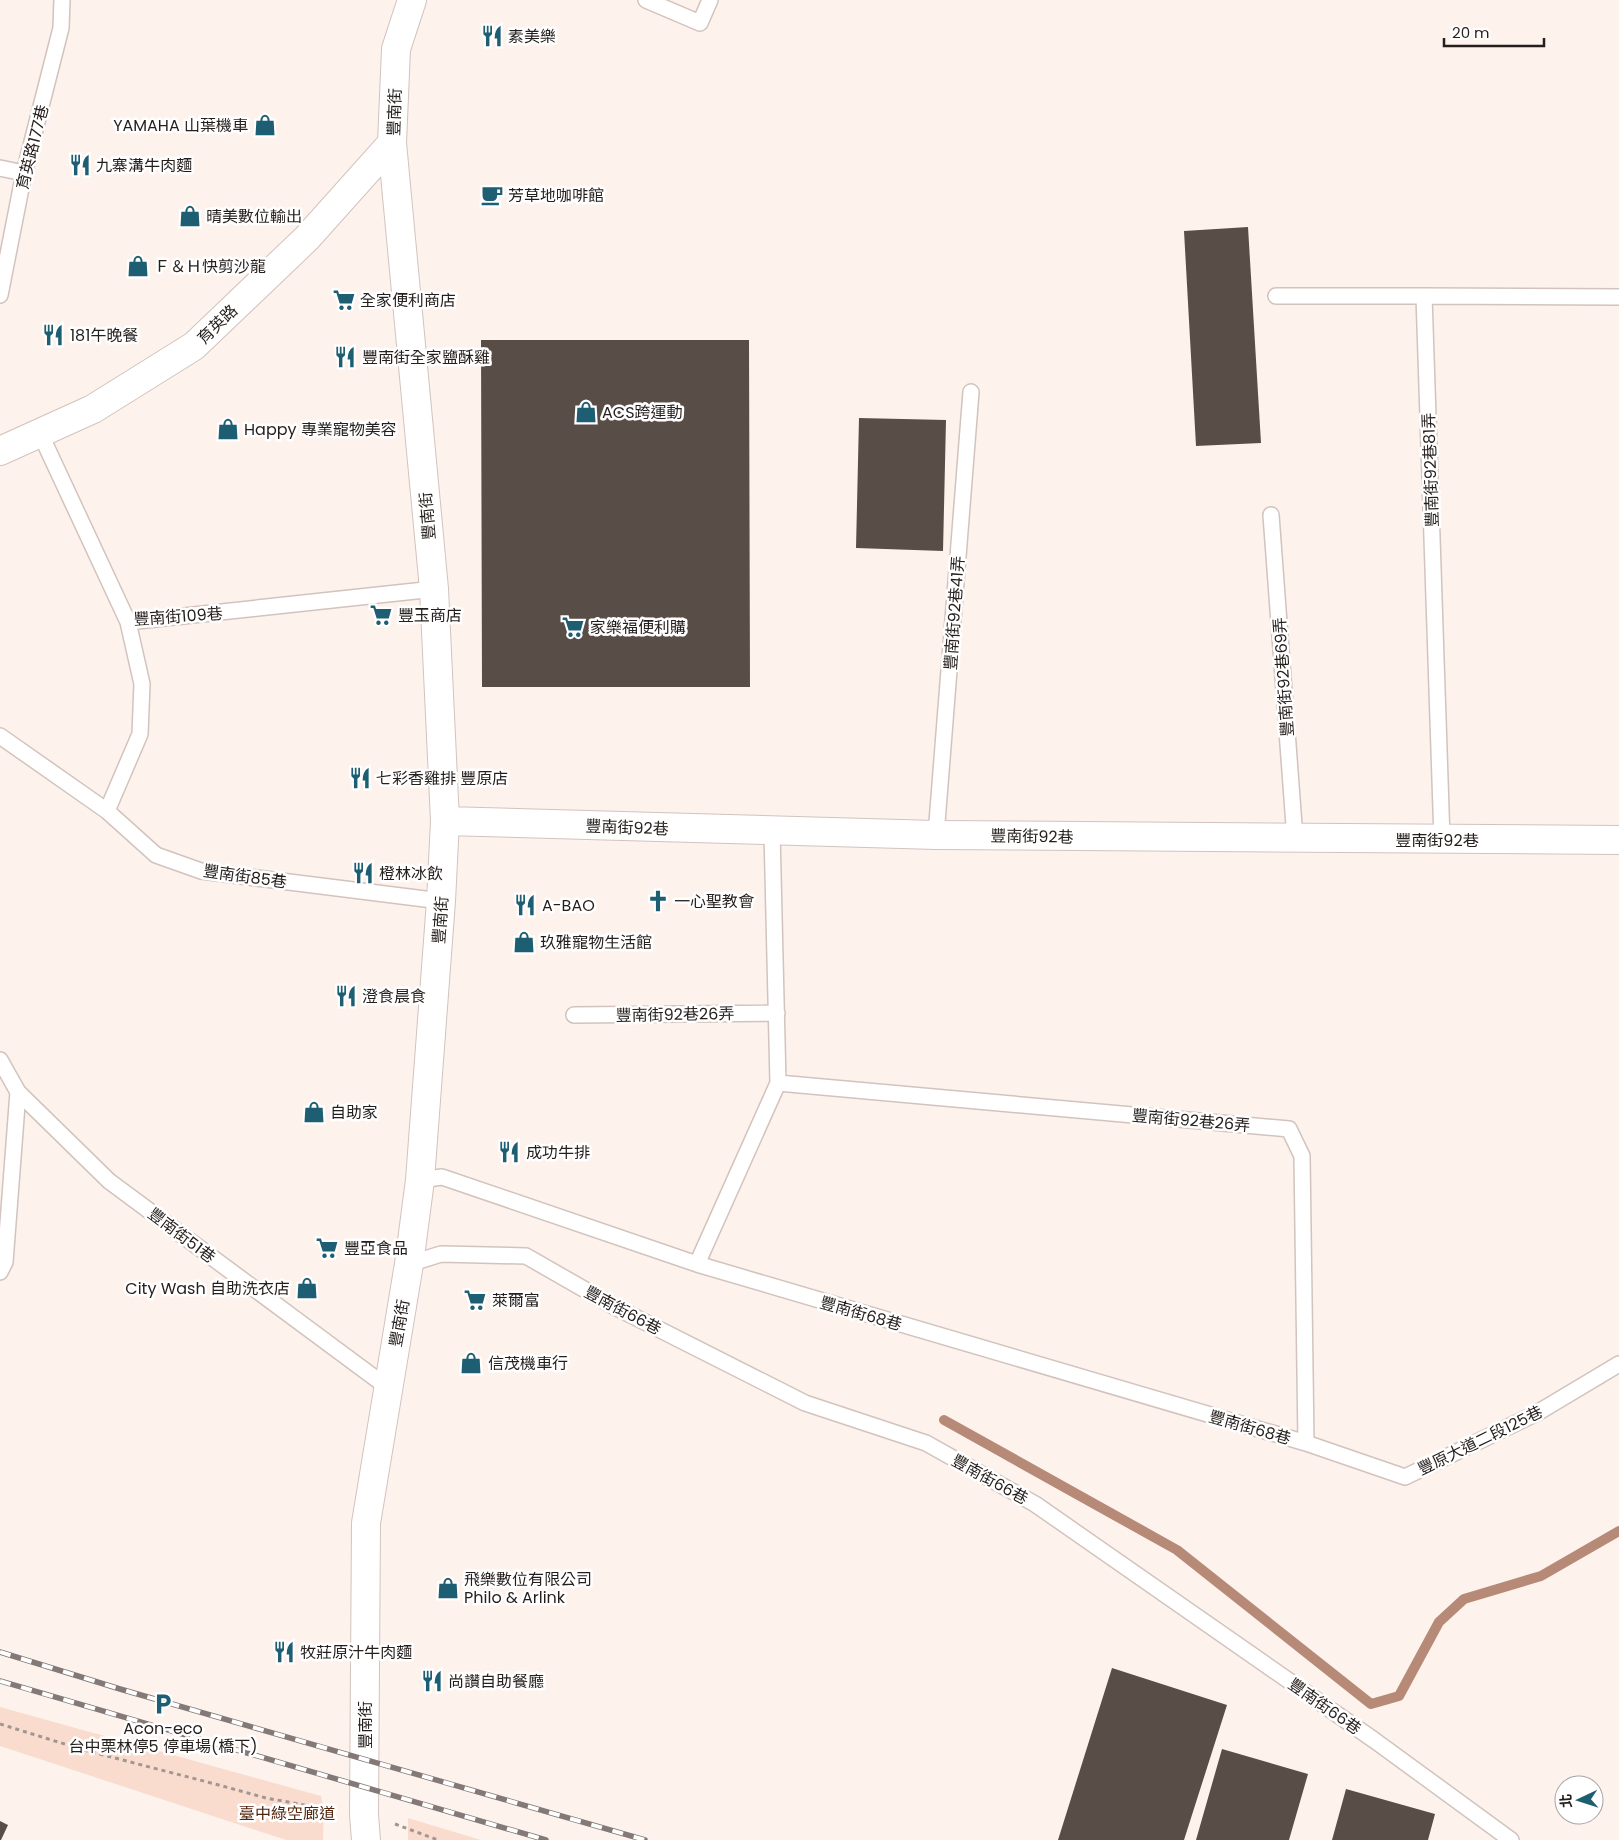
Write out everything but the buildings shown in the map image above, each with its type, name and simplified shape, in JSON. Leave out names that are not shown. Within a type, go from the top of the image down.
[{"type":"street","name":"豐南街","points":[[365,1828],[366,1524],[409,1264],[420,1180],[441,901],[445,821],[434,589],[392,143],[396,49],[412,0]]},
{"type":"street","name":"育英路","points":[[0,451],[92,409],[194,346],[306,238],[392,143]]},
{"type":"street","name":"豐南街92巷","points":[[445,821],[772,832],[936,835],[1619,840]]},
{"type":"lane","name":"育英路177巷","points":[[0,295],[24,173],[61,28],[62,0]]},
{"type":"lane","points":[[646,0],[700,23],[710,0]]},
{"type":"lane","points":[[0,168],[24,173]]},
{"type":"lane","points":[[1276,296],[1619,297]]},
{"type":"lane","name":"豐南街92巷81弄","points":[[1424,296],[1442,840]]},
{"type":"lane","name":"豐南街92巷41弄","points":[[936,835],[971,392]]},
{"type":"lane","name":"豐南街109巷","points":[[40,433],[128,622],[434,589]]},
{"type":"lane","name":"豐南街92巷69弄","points":[[1271,515],[1295,839]]},
{"type":"lane","points":[[107,811],[140,734],[142,684],[128,622]]},
{"type":"lane","name":"豐南街85巷","points":[[0,736],[107,811],[156,855],[201,871],[441,901]]},
{"type":"lane","points":[[696,1264],[778,1083],[772,832]]},
{"type":"lane","name":"豐南街92巷26弄","points":[[574,1016],[777,1012]]},
{"type":"lane","name":"豐南街51巷","points":[[0,1060],[18,1092],[109,1181],[388,1387]]},
{"type":"lane","name":"豐南街92巷26弄","points":[[778,1083],[1288,1129],[1302,1156],[1306,1443]]},
{"type":"lane","points":[[0,1272],[5,1262],[18,1092]]},
{"type":"lane","name":"豐南街68巷","points":[[420,1180],[442,1177],[696,1264],[1306,1443]]},
{"type":"lane","name":"豐南街66巷","points":[[409,1264],[442,1254],[526,1256],[615,1308],[804,1403],[926,1443],[1035,1504],[1374,1740],[1511,1840]]},
{"type":"lane","name":"豐原大道二段125巷","points":[[1306,1443],[1405,1477],[1537,1413],[1619,1364]]},
{"type":"path","points":[[0,1724],[84,1750],[266,1798],[365,1828],[411,1829],[438,1840]]},
{"type":"green space","name":"臺中綠空廊道","points":[[0,1707],[321,1796],[324,1809],[323,1840],[286,1840],[0,1746]]},
{"type":"green space","points":[[408,1818],[481,1840],[408,1840]]},
{"type":"waterway","points":[[944,1420],[1177,1550],[1371,1704],[1399,1696],[1439,1622],[1464,1599],[1541,1576],[1619,1531]]},
{"type":"railway","points":[[0,1652],[120,1689],[645,1840]]},
{"type":"railway","points":[[0,1681],[546,1840]]},
{"type":"place","name":"素美樂","points":[[492,36]]},
{"type":"place","name":"YAMAHA 山葉機車","points":[[265,125]]},
{"type":"place","name":"九寨溝牛肉麵","points":[[80,165]]},
{"type":"place","name":"芳草地咖啡館","points":[[492,195]]},
{"type":"place","name":"晴美數位輸出","points":[[190,216]]},
{"type":"place","name":"Ｆ＆Ｈ快剪沙龍","points":[[138,266]]},
{"type":"place","name":"全家便利商店","points":[[344,300]]},
{"type":"place","name":"181午晚餐","points":[[53,335]]},
{"type":"place","name":"豐南街全家鹽酥雞","points":[[345,357]]},
{"type":"place","name":"ACS跨運動","points":[[586,412]]},
{"type":"place","name":"Happy 專業寵物美容","points":[[228,429]]},
{"type":"place","name":"豐玉商店","points":[[381,615]]},
{"type":"place","name":"家樂福便利購","points":[[573,627]]},
{"type":"place","name":"七彩香雞排 豐原店","points":[[360,778]]},
{"type":"place","name":"橙林冰飲","points":[[363,873]]},
{"type":"place","name":"一心聖教會","points":[[658,901]]},
{"type":"place","name":"A-BAO","points":[[525,905]]},
{"type":"place","name":"玖雅寵物生活館","points":[[524,942]]},
{"type":"place","name":"澄食晨食","points":[[346,996]]},
{"type":"place","name":"自助家","points":[[314,1112]]},
{"type":"place","name":"成功牛排","points":[[509,1152]]},
{"type":"place","name":"豐亞食品","points":[[327,1248]]},
{"type":"place","name":"City Wash 自助洗衣店","points":[[307,1288]]},
{"type":"place","name":"萊爾富","points":[[475,1300]]},
{"type":"place","name":"信茂機車行","points":[[471,1363]]},
{"type":"place","name":"飛樂數位有限公司 Philo & Arlink","points":[[448,1588]]},
{"type":"place","name":"牧莊原汁牛肉麵","points":[[284,1652]]},
{"type":"place","name":"尚讚自助餐廳","points":[[432,1681]]},
{"type":"place","name":"Acon-eco 台中栗林停5 停車場(橋下)","points":[[163,1704]]}]
